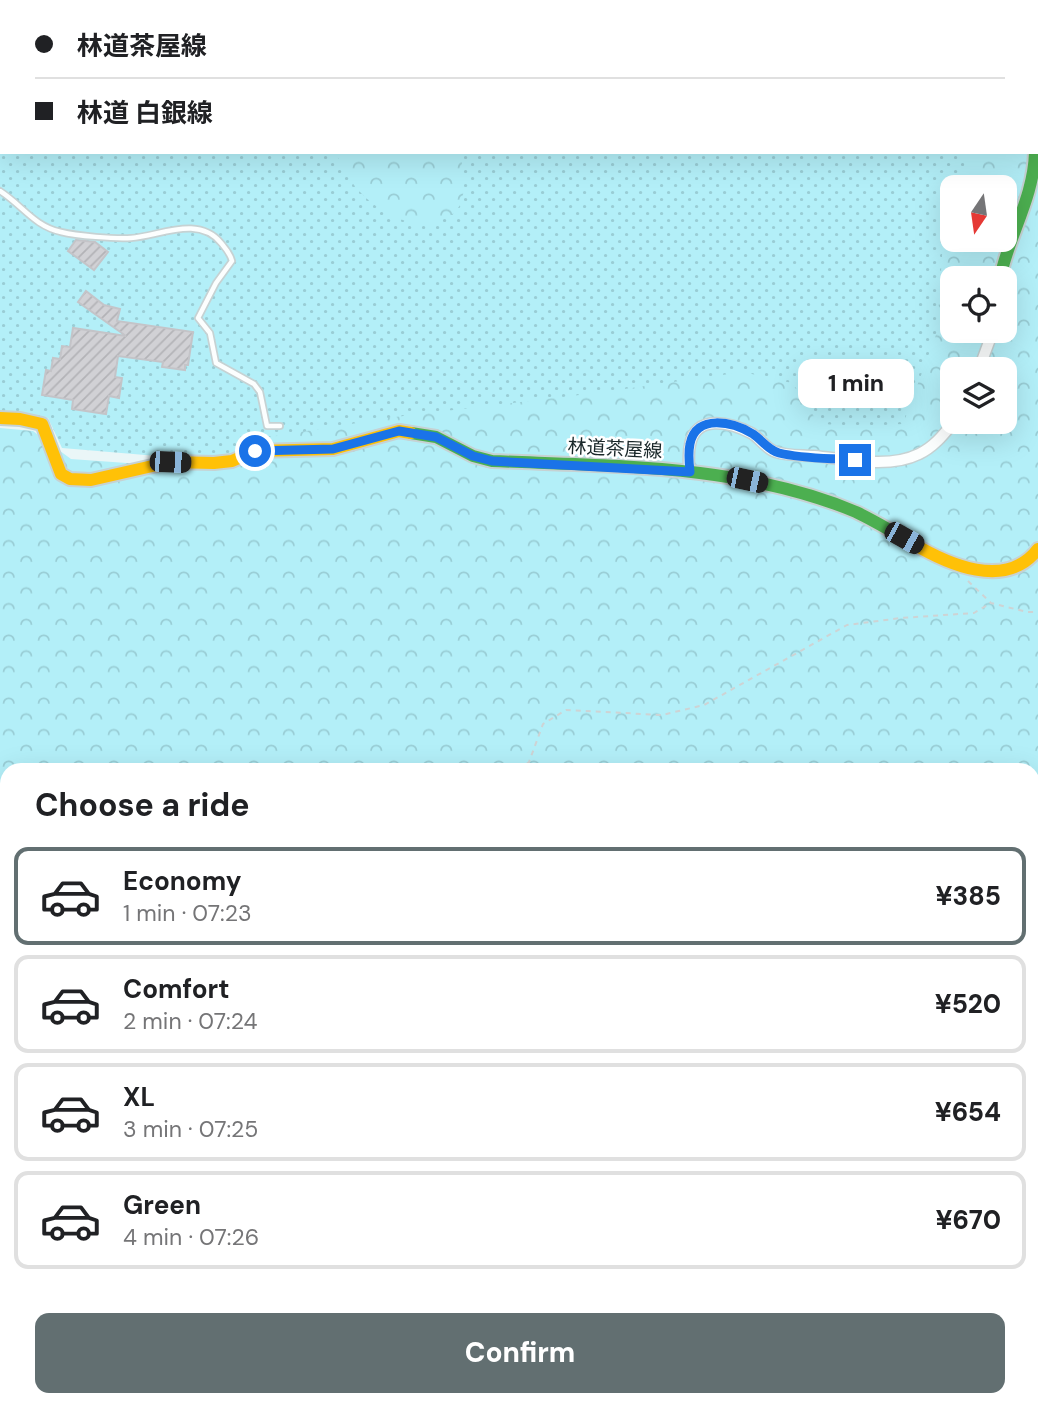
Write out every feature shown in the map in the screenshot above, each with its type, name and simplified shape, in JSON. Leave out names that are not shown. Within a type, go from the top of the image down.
[{"type":"main road","points":[[1002,266],[1035,174],[1035,154]]},
{"type":"main road","name":"林道茶屋線","points":[[0,418],[42,424],[61,474],[70,479],[92,480],[170,462],[232,461],[255,451],[333,449],[399,431],[436,437],[473,456],[492,461],[690,472],[725,476],[792,490],[857,512],[951,564],[973,571],[995,572],[1020,565],[1034,556],[1038,549]]},
{"type":"street","points":[[959,0],[978,0]]},
{"type":"street","points":[[690,472],[692,436],[706,423],[720,423],[741,429],[777,452],[884,461],[919,455],[934,445],[944,434]]},
{"type":"lane","points":[[0,191],[39,225],[63,233],[128,239],[180,228],[202,229],[217,238],[230,254],[232,261],[215,283],[198,318],[210,333],[216,363],[254,384],[260,392],[267,426],[280,426]]},
{"type":"path","points":[[951,564],[991,603],[1038,612]]},
{"type":"path","points":[[528,763],[543,724],[566,710],[662,715],[704,705],[847,625],[974,613],[991,603]]},
{"type":"green space","points":[[0,154],[978,154],[978,175],[940,175],[940,252],[952,252],[952,266],[940,266],[940,343],[947,343],[903,446],[216,461],[62,448],[48,418],[0,416]]},
{"type":"green space","points":[[336,154],[462,154],[464,186],[460,205],[452,214],[433,222],[412,223],[390,214],[369,201],[351,181]]},
{"type":"green space","points":[[967,154],[1038,154],[1038,763],[0,763],[0,428],[33,431],[71,459],[224,470],[256,439],[395,417],[743,372],[792,383],[819,424],[903,424],[937,332],[940,286],[940,343],[1017,343],[1017,266],[941,266],[942,252],[1017,252],[1017,175],[961,175]]},
{"type":"building","points":[[76,240],[95,242],[108,252],[94,270],[68,251]]},
{"type":"building","points":[[86,291],[104,305],[120,309],[117,321],[193,332],[185,370],[162,367],[163,362],[118,356],[115,377],[122,378],[119,398],[109,396],[106,414],[72,409],[73,400],[42,395],[46,370],[51,371],[53,358],[60,359],[62,346],[70,347],[73,328],[126,336],[78,302]]},
{"type":"traffic: fast","points":[[1003,266],[1026,200],[1035,154]]},
{"type":"traffic: fast","points":[[411,433],[436,437],[473,456],[492,461],[677,470],[768,484],[813,496],[856,512],[912,543]]},
{"type":"traffic: slow","points":[[0,418],[42,424],[61,474],[70,479],[91,480],[170,462],[214,463],[232,461],[255,451],[333,449],[399,431],[411,433]]},
{"type":"traffic: slow","points":[[912,543],[959,565],[993,571],[1010,569],[1025,562],[1038,549]]},
{"type":"route","points":[[255,451],[333,449],[399,431],[436,437],[473,456],[492,461],[690,472],[692,436],[706,423],[720,423],[748,432],[777,452],[855,460]]}]
